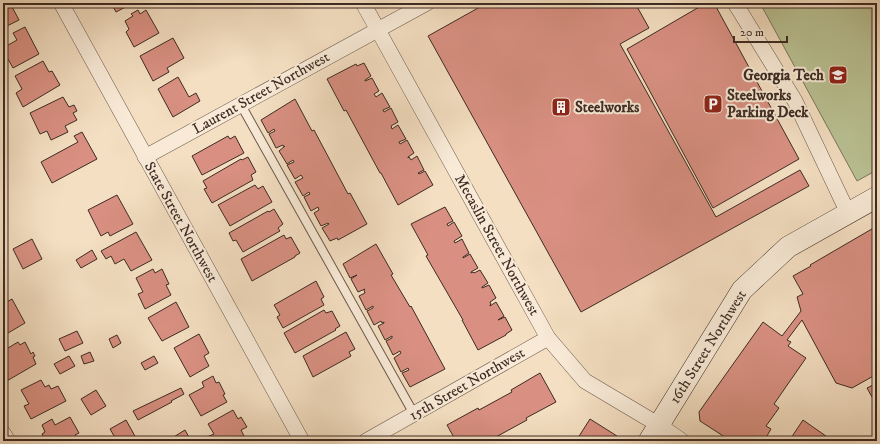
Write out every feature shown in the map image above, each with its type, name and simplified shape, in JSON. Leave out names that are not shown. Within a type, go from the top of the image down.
[{"type":"street","name":"State Street Northwest","points":[[61,3],[302,441]]},
{"type":"street","name":"Mecaslin Street Northwest","points":[[364,3],[548,338],[585,381],[654,433],[682,441]]},
{"type":"street","name":"Laurent Street Northwest","points":[[145,157],[427,3]]},
{"type":"street","points":[[735,3],[795,101],[848,213]]},
{"type":"street","name":"16th Street Northwest","points":[[654,433],[742,290],[788,247],[877,197]]},
{"type":"street","name":"15th Street Northwest","points":[[366,441],[548,338]]},
{"type":"street","points":[[3,433],[8,441]]},
{"type":"lane","points":[[241,105],[414,414]]},
{"type":"green space","name":"Georgia Tech","points":[[760,3],[877,3],[877,170],[857,181]]},
{"type":"building","points":[[3,3],[10,3],[19,20],[3,28]]},
{"type":"building","points":[[111,3],[133,3],[116,12]]},
{"type":"building","points":[[288,3],[300,3],[291,8]]},
{"type":"building","name":"Steelworks","points":[[487,3],[635,3],[649,28],[620,44],[716,217],[800,170],[809,186],[581,312],[428,36]]},
{"type":"building","name":"Steelworks Parking Deck","points":[[706,3],[714,3],[799,159],[713,208],[627,49]]},
{"type":"building","points":[[138,10],[140,14],[146,10],[159,33],[134,47],[126,32],[129,29],[125,21],[133,16],[131,14]]},
{"type":"building","points":[[25,27],[39,54],[13,68],[8,59],[6,60],[3,55],[5,54],[3,48],[17,40],[13,33]]},
{"type":"building","points":[[173,38],[184,58],[167,68],[169,72],[153,81],[140,56]]},
{"type":"building","points":[[43,61],[49,72],[52,71],[60,85],[23,107],[16,93],[22,89],[15,76]]},
{"type":"building","points":[[364,63],[371,76],[365,81],[372,78],[379,91],[374,94],[376,97],[382,93],[390,107],[383,110],[384,112],[391,108],[398,122],[391,126],[392,129],[398,125],[406,139],[399,142],[400,144],[407,140],[414,153],[408,157],[408,158],[409,157],[411,160],[417,156],[424,170],[418,173],[419,174],[425,171],[433,185],[398,205],[346,110],[344,111],[327,79],[356,64],[357,66]]},
{"type":"building","points":[[178,77],[189,97],[196,93],[200,101],[173,117],[158,89]]},
{"type":"building","points":[[63,97],[69,107],[74,105],[77,111],[73,113],[77,120],[65,126],[68,132],[51,140],[47,131],[40,134],[30,113]]},
{"type":"building","points":[[295,99],[312,131],[314,130],[348,194],[350,193],[367,224],[338,240],[337,238],[330,241],[322,228],[329,224],[328,223],[321,226],[314,213],[319,210],[318,207],[311,211],[304,197],[310,194],[309,192],[303,196],[295,182],[303,178],[301,175],[295,179],[287,165],[294,162],[293,160],[287,164],[279,151],[284,147],[283,145],[276,148],[269,134],[275,131],[274,129],[268,133],[261,120]]},
{"type":"building","points":[[82,132],[97,159],[52,183],[41,162],[78,142],[74,136]]},
{"type":"building","points":[[228,136],[230,139],[235,136],[244,153],[202,175],[192,156]]},
{"type":"building","points":[[248,157],[256,172],[251,175],[253,180],[212,203],[204,189],[207,188],[203,181],[241,159],[242,160]]},
{"type":"building","points":[[255,185],[258,189],[263,186],[272,202],[230,226],[218,205]]},
{"type":"building","points":[[117,195],[133,224],[110,236],[108,232],[101,236],[88,210]]},
{"type":"building","points":[[445,207],[453,221],[447,224],[448,226],[454,222],[462,236],[454,241],[455,243],[462,239],[469,253],[463,258],[470,254],[478,268],[471,273],[480,270],[488,283],[482,288],[489,285],[496,298],[490,302],[490,306],[496,302],[504,316],[498,320],[505,317],[512,330],[506,335],[478,350],[463,320],[426,256],[428,255],[411,224]]},
{"type":"building","points":[[274,209],[283,224],[278,228],[280,231],[243,252],[236,240],[233,241],[229,233]]},
{"type":"building","points":[[877,226],[877,374],[852,388],[836,383],[802,320],[787,340],[791,342],[788,346],[806,358],[774,404],[779,408],[766,426],[771,429],[764,441],[731,441],[700,421],[699,412],[763,322],[782,336],[801,311],[797,297],[803,294],[793,276]]},
{"type":"building","points":[[136,232],[152,260],[131,271],[124,259],[115,264],[111,256],[106,259],[101,251]]},
{"type":"building","points":[[284,235],[286,239],[291,237],[300,253],[252,281],[241,259]]},
{"type":"building","points":[[32,239],[42,259],[23,269],[13,249]]},
{"type":"building","points":[[376,244],[393,274],[391,275],[410,307],[411,306],[445,369],[410,387],[402,373],[409,370],[408,368],[401,372],[394,358],[401,353],[400,351],[393,355],[386,341],[392,338],[392,336],[385,340],[378,326],[384,322],[382,323],[381,321],[374,325],[367,311],[373,308],[373,306],[366,310],[359,296],[365,293],[365,289],[358,292],[351,279],[357,275],[350,278],[343,264]]},
{"type":"building","points":[[92,250],[97,259],[81,268],[76,260]]},
{"type":"building","points":[[153,269],[155,273],[162,269],[169,284],[166,285],[171,295],[145,309],[138,294],[143,292],[136,278]]},
{"type":"building","points":[[316,281],[324,297],[321,299],[324,305],[283,328],[277,317],[280,315],[274,305]]},
{"type":"building","points":[[12,299],[25,323],[3,336],[3,304]]},
{"type":"building","points":[[176,302],[189,327],[162,341],[148,318]]},
{"type":"building","points":[[324,310],[326,313],[332,311],[340,326],[335,329],[336,330],[295,353],[284,333]]},
{"type":"building","points":[[77,331],[83,343],[65,351],[59,339]]},
{"type":"building","points":[[346,332],[355,349],[349,352],[351,356],[313,377],[303,356]]},
{"type":"building","points":[[199,334],[209,353],[204,356],[209,366],[190,377],[174,348]]},
{"type":"building","points":[[117,335],[121,343],[113,348],[109,339]]},
{"type":"building","points":[[18,342],[20,345],[25,342],[31,354],[33,352],[35,356],[33,357],[36,364],[5,382],[3,378],[3,351]]},
{"type":"building","points":[[90,352],[94,361],[84,364],[81,356]]},
{"type":"building","points":[[69,356],[75,366],[60,374],[54,364]]},
{"type":"building","points":[[154,356],[158,363],[145,370],[141,363]]},
{"type":"building","points":[[540,373],[556,402],[526,418],[527,420],[494,438],[493,436],[485,441],[456,441],[447,425],[512,392],[511,390]]},
{"type":"building","points":[[213,376],[216,383],[219,382],[227,402],[201,416],[189,395],[204,387],[202,382]]},
{"type":"building","points":[[41,380],[45,387],[49,385],[51,389],[58,386],[66,401],[31,419],[24,406],[29,404],[21,390]]},
{"type":"building","points":[[877,383],[877,406],[867,388]]},
{"type":"building","points":[[181,388],[184,394],[138,420],[133,411]]},
{"type":"building","points":[[96,390],[106,406],[91,415],[81,399]]},
{"type":"building","points":[[233,410],[238,419],[241,417],[247,427],[241,430],[245,438],[239,441],[209,441],[207,437],[214,434],[208,424]]},
{"type":"building","points":[[70,417],[79,433],[75,435],[79,441],[50,441],[49,438],[45,440],[42,434],[45,432],[42,425],[52,419],[55,425]]},
{"type":"building","points":[[590,419],[617,436],[614,441],[576,441]]},
{"type":"building","points":[[126,420],[136,438],[131,441],[117,441],[110,429]]},
{"type":"building","points":[[803,420],[833,441],[789,441]]},
{"type":"building","points":[[185,430],[190,439],[186,441],[173,441],[172,438]]},
{"type":"building","points":[[782,436],[789,441],[779,441]]},
{"type":"place","name":"Georgia Tech","points":[[838,75]]},
{"type":"place","name":"Steelworks Parking Deck","points":[[713,104]]},
{"type":"place","name":"Steelworks","points":[[561,107]]}]
